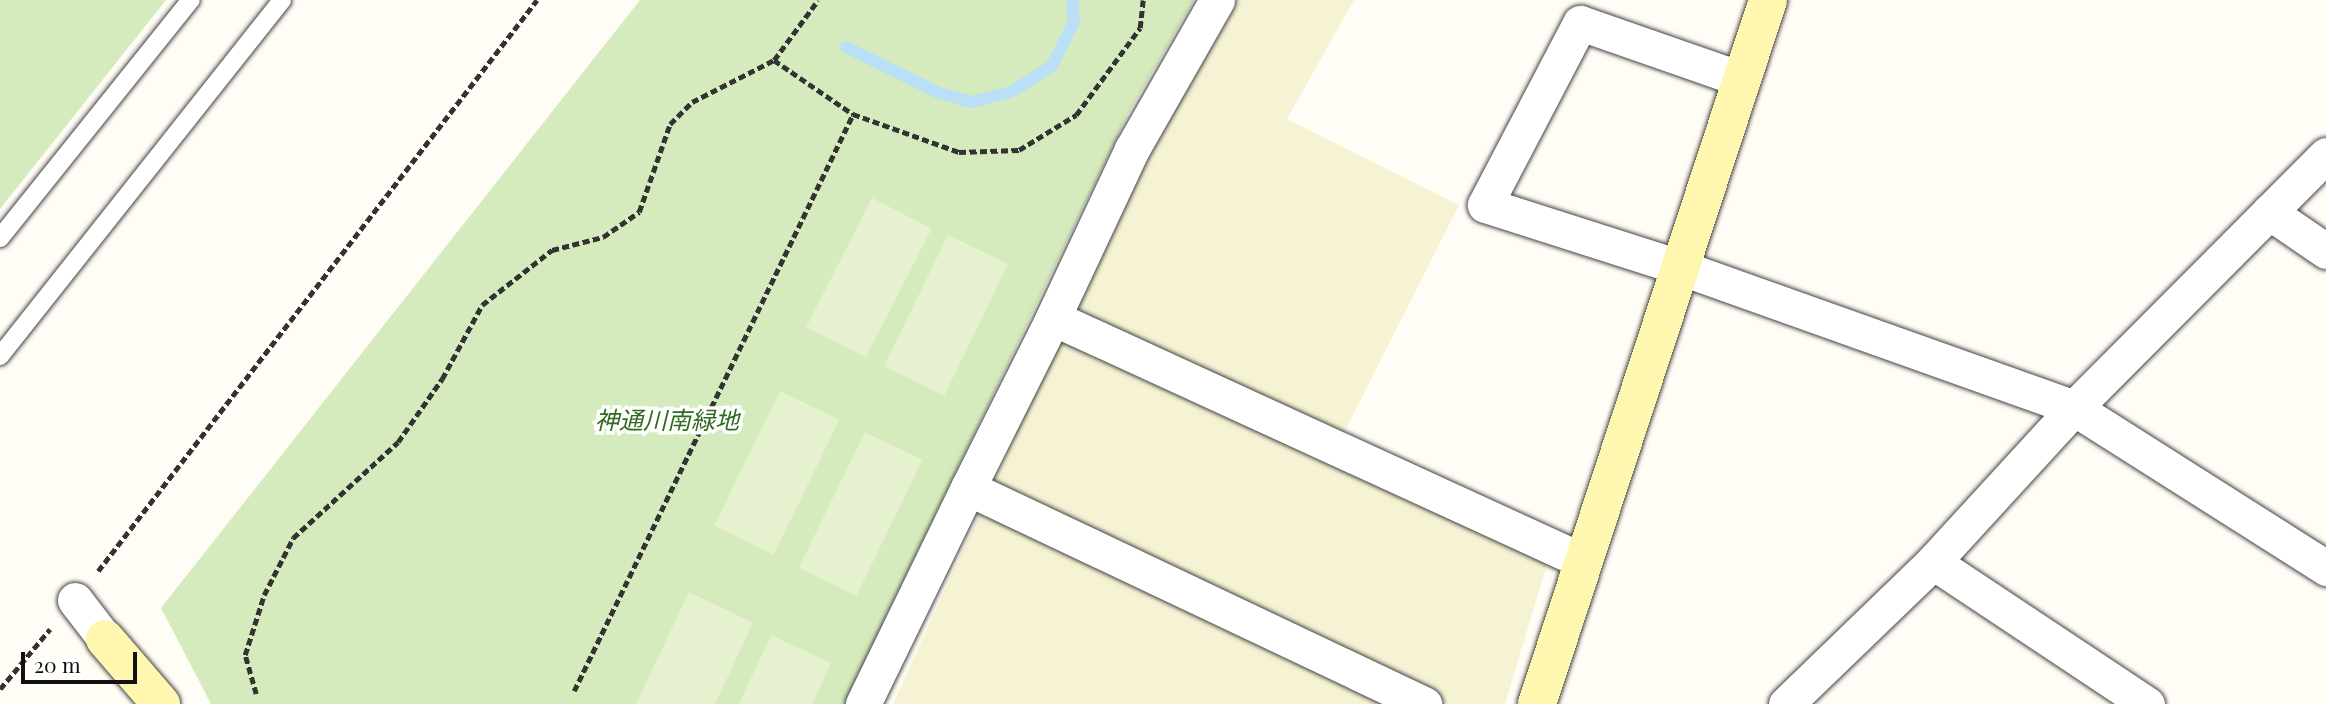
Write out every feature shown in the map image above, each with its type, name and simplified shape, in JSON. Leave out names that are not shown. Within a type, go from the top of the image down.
[{"type":"street","points":[[862,704],[1053,318],[1132,149],[1217,0]]},
{"type":"street","points":[[1537,704],[1768,0]]},
{"type":"street","points":[[1741,79],[1580,23],[1485,205],[1679,267],[2074,408],[2326,568]]},
{"type":"street","points":[[1786,704],[1933,562],[2074,408],[2326,155]]},
{"type":"street","points":[[2269,212],[2326,251]]},
{"type":"street","points":[[1053,318],[1583,561]]},
{"type":"street","points":[[968,488],[1424,704]]},
{"type":"street","points":[[1933,562],[2147,704]]},
{"type":"street","points":[[75,600],[161,704]]},
{"type":"lane","points":[[0,238],[191,0]]},
{"type":"lane","points":[[0,356],[282,0]]},
{"type":"path","points":[[0,689],[75,600],[537,0]]},
{"type":"path","points":[[256,694],[245,655],[264,595],[293,538],[398,442],[442,379],[482,305],[552,250],[603,237],[639,212],[670,124],[692,102],[774,60],[818,0]]},
{"type":"path","points":[[774,60],[853,114],[959,152],[1019,149],[1076,115],[1140,28],[1143,0]]},
{"type":"path","points":[[574,691],[853,114]]},
{"type":"shaded area","points":[[1226,0],[1354,0],[1287,119],[1459,205],[1341,439],[1553,544],[1505,704],[893,704],[1164,108]]},
{"type":"green space","points":[[0,0],[166,0],[0,209]]},
{"type":"green space","name":"神通川南緑地","points":[[640,0],[1194,0],[1129,112],[844,704],[211,704],[161,608]]},
{"type":"green space","points":[[872,198],[932,228],[866,358],[806,327]]},
{"type":"green space","points":[[948,235],[1008,264],[944,396],[884,366]]},
{"type":"green space","points":[[780,391],[839,420],[774,555],[714,526]]},
{"type":"green space","points":[[865,432],[923,460],[856,596],[799,568]]},
{"type":"green space","points":[[689,592],[753,623],[715,704],[636,704]]},
{"type":"green space","points":[[771,635],[831,663],[812,704],[739,704]]},
{"type":"waterway","points":[[846,47],[937,92],[972,102],[1011,92],[1052,66],[1074,22],[1072,0]]}]
